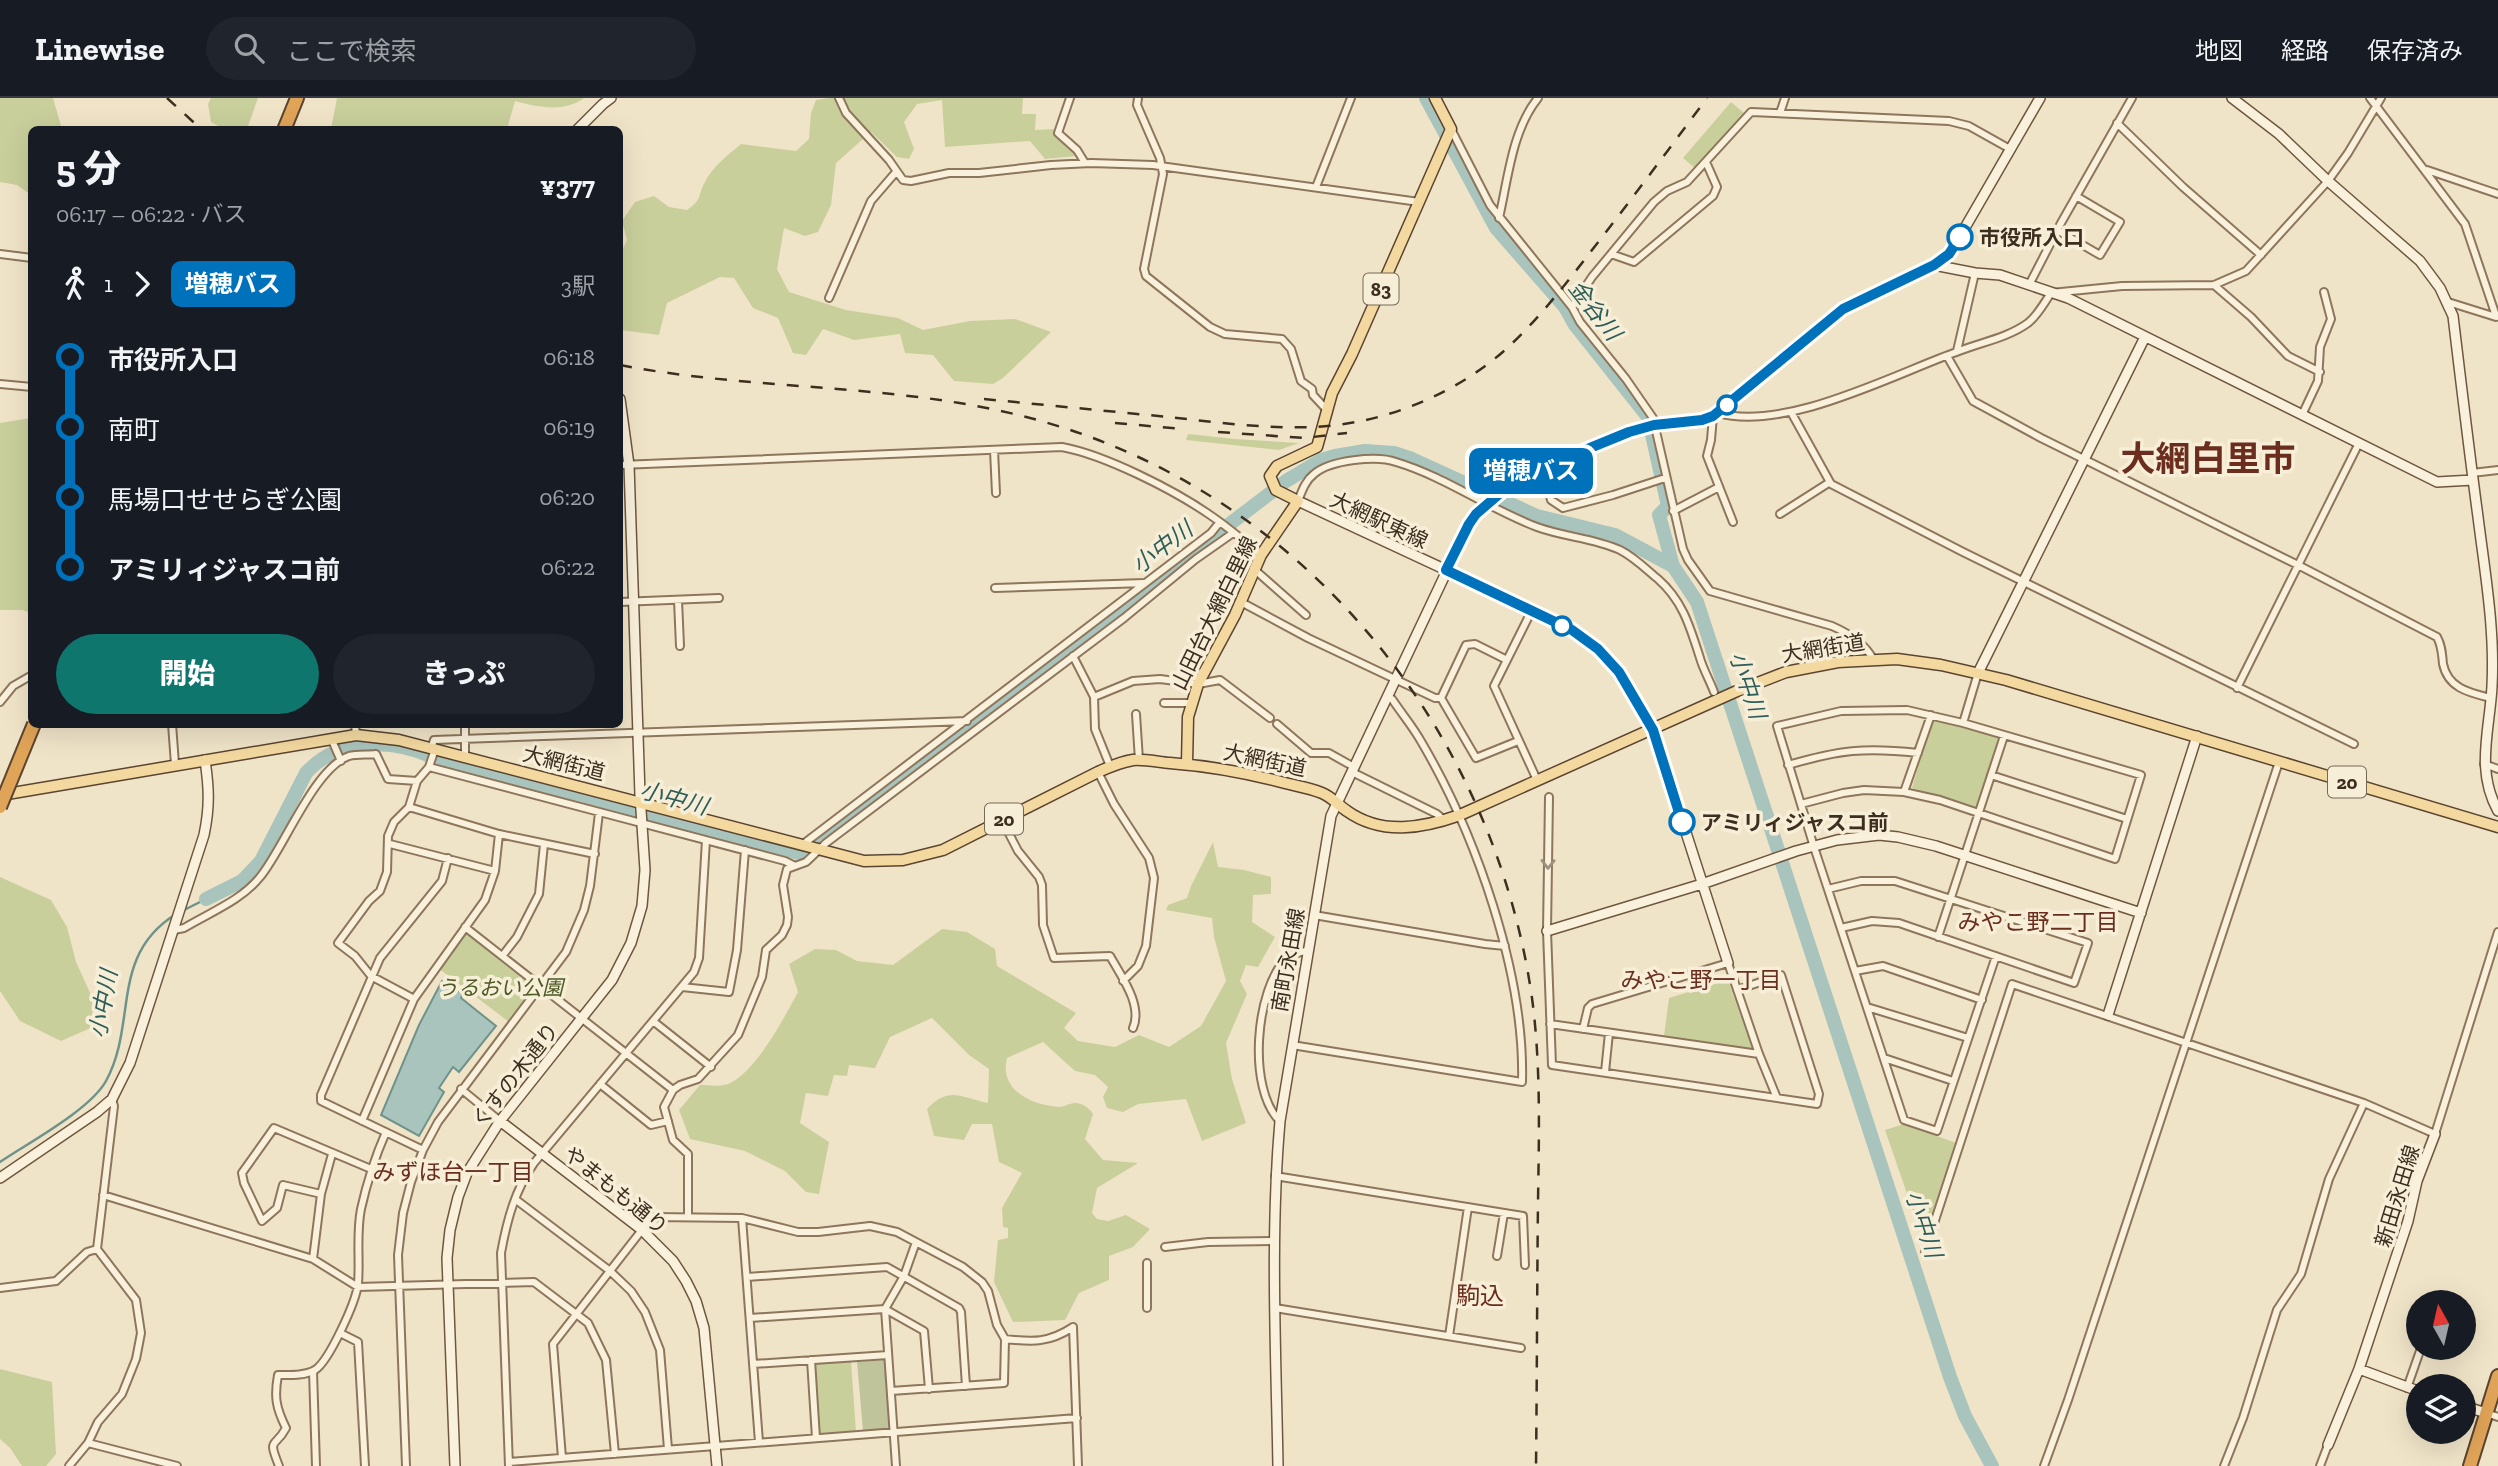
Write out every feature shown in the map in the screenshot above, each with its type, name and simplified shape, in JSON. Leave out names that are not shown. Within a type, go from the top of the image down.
[{"type":"highway","points":[[286,126],[296,98]]},
{"type":"highway","points":[[0,807],[32,728]]},
{"type":"highway","points":[[2470,1466],[2492,1415],[2498,1376]]},
{"type":"main road","points":[[1435,98],[1451,129]]},
{"type":"main road","name":"83","points":[[1298,501],[1276,490],[1270,476],[1276,466],[1317,447],[1326,409],[1451,129]]},
{"type":"main road","name":"山田台大網白里線","points":[[1187,764],[1188,717],[1198,684],[1241,602],[1261,555],[1298,501]]},
{"type":"main road","name":"大網街道","points":[[0,795],[331,738],[355,730],[864,861],[903,860],[943,849],[1110,766],[1139,760],[1187,764],[1271,779],[1321,792],[1337,801],[1348,812],[1386,827],[1401,828],[1424,826],[1460,815],[1653,730],[1718,695],[1737,691],[1786,672],[1873,659],[1908,661],[1978,673],[2498,827]]},
{"type":"street","points":[[581,126],[611,98]]},
{"type":"street","points":[[839,98],[846,113],[889,160],[903,180],[911,181],[949,173],[979,173],[1085,163],[1163,166],[1420,202]]},
{"type":"street","points":[[1070,98],[1058,133],[1077,150],[1085,163]]},
{"type":"street","points":[[1138,98],[1137,105],[1163,166],[1144,269],[1146,276],[1210,327],[1225,334],[1282,339],[1291,349],[1298,376],[1312,389],[1326,409]]},
{"type":"street","points":[[1316,187],[1350,98]]},
{"type":"street","points":[[1499,218],[1518,139],[1526,115],[1538,98]]},
{"type":"street","points":[[1780,113],[1785,98]]},
{"type":"street","name":"南町永田線","points":[[1278,1466],[1272,1241],[1275,1176],[1280,1121],[1331,816],[1469,524],[1491,499],[1519,477],[1542,466],[1610,438],[1654,425],[1702,420],[1716,414],[1843,309],[1934,265],[1949,254],[2040,98]]},
{"type":"street","points":[[2029,285],[2132,98]]},
{"type":"street","points":[[2232,98],[2279,134],[2328,181],[2420,261],[2448,302],[2453,316],[2493,629],[2491,698],[2484,764],[2490,794],[2498,811]]},
{"type":"street","points":[[2370,98],[2465,224],[2497,317]]},
{"type":"street","points":[[1733,522],[1707,456],[1716,414],[1751,416],[1791,412],[1957,351],[1992,341],[2028,323],[2051,293],[2122,286],[2214,285],[2246,271],[2328,181],[2381,98]]},
{"type":"street","points":[[1572,307],[1654,202],[1667,191],[1687,182],[1751,112],[1958,123],[1987,135],[2010,149]]},
{"type":"street","points":[[2117,123],[2183,187],[2261,255]]},
{"type":"street","points":[[1451,129],[1499,218],[1572,307],[1580,322],[1626,379],[1653,418],[1673,511],[1688,561],[1710,591],[1832,626],[1868,650],[1873,659]]},
{"type":"street","points":[[1611,254],[1634,262],[1713,196],[1717,187],[1706,162]]},
{"type":"street","points":[[2426,170],[2498,194]]},
{"type":"street","points":[[829,298],[871,201],[896,172]]},
{"type":"street","points":[[2057,230],[2100,255],[2120,222],[2076,196]]},
{"type":"street","points":[[0,254],[28,258]]},
{"type":"street","points":[[1934,265],[2000,275],[2068,298],[2437,482],[2498,470]]},
{"type":"street","points":[[1957,351],[1975,273]]},
{"type":"street","points":[[2214,285],[2251,317],[2288,356],[2320,372]]},
{"type":"street","points":[[2302,415],[2318,381],[2320,347],[2331,318],[2324,292]]},
{"type":"street","points":[[2448,302],[2497,317]]},
{"type":"street","points":[[1963,723],[1978,673],[2145,337]]},
{"type":"street","points":[[1947,356],[1973,401],[2437,637],[2444,668],[2455,685],[2461,690],[2491,698]]},
{"type":"street","points":[[0,384],[28,387]]},
{"type":"street","points":[[1791,412],[1830,482],[1922,531],[2354,744]]},
{"type":"street","points":[[2237,688],[2359,443]]},
{"type":"street","points":[[624,465],[1062,447],[1123,468],[1208,514],[1261,555]]},
{"type":"street","points":[[994,450],[996,493]]},
{"type":"street","points":[[1298,501],[1305,483],[1318,470],[1346,462],[1372,459],[1397,462],[1491,499],[1536,527],[1619,550],[1635,559],[1677,599],[1686,614],[1700,660],[1718,695]]},
{"type":"street","name":"くすの木通り","points":[[455,1466],[448,1284],[450,1230],[458,1197],[467,1172],[500,1121],[612,980],[631,943],[643,891],[643,823],[624,465]]},
{"type":"street","points":[[1542,466],[1551,500],[1563,508],[1665,478]]},
{"type":"street","points":[[1780,514],[1830,482]]},
{"type":"street","points":[[1673,511],[1719,487]]},
{"type":"street","name":"大網駅東線","points":[[1298,501],[1532,610],[1572,630],[1598,649],[1619,672],[1653,730],[1728,963]]},
{"type":"street","points":[[802,845],[1211,533],[1220,522]]},
{"type":"street","points":[[688,1217],[688,1154],[673,1140],[664,1107],[673,1090],[698,1079],[738,1035],[762,977],[766,950],[782,935],[787,925],[789,917],[783,878],[788,869],[806,862],[818,849],[1233,533]]},
{"type":"street","points":[[1255,570],[1306,615]]},
{"type":"street","points":[[995,588],[1145,583]]},
{"type":"street","points":[[623,602],[719,598]]},
{"type":"street","points":[[678,600],[680,646]]},
{"type":"street","points":[[1241,602],[1395,680],[1435,698],[1441,698]]},
{"type":"street","points":[[1532,610],[1494,686],[1537,780]]},
{"type":"street","points":[[1441,698],[1466,645],[1475,644],[1507,660]]},
{"type":"street","points":[[1073,656],[1094,697],[1095,729],[1110,766]]},
{"type":"street","points":[[0,702],[13,686],[28,677]]},
{"type":"street","points":[[1094,697],[1133,681],[1160,679],[1198,684],[1214,680],[1224,681],[1270,718]]},
{"type":"street","points":[[1292,1045],[1520,1083],[1523,1078],[1518,1023],[1505,946],[1460,815],[1422,742],[1392,699],[1387,697]]},
{"type":"street","points":[[1441,698],[1476,758],[1518,741]]},
{"type":"street","points":[[1164,703],[1191,704]]},
{"type":"street","points":[[1801,804],[1864,790],[1904,792],[1940,800],[2115,859],[2141,775],[1963,723],[1907,710],[1861,709],[1818,714],[1777,726],[1814,847],[1904,1120],[1937,1131],[1996,956]]},
{"type":"street","points":[[1136,714],[1139,760]]},
{"type":"street","points":[[1904,792],[1931,715]]},
{"type":"street","points":[[414,999],[371,976],[355,956],[338,943],[369,901],[380,891],[387,872],[390,844],[388,836],[394,822],[410,807],[417,781],[429,766],[434,740],[610,728],[637,732],[967,720]]},
{"type":"street","points":[[1277,724],[1311,753],[1329,753],[1444,820]]},
{"type":"street","points":[[172,728],[175,764]]},
{"type":"street","points":[[465,728],[465,757]]},
{"type":"street","points":[[1938,937],[2004,736]]},
{"type":"street","points":[[2108,1015],[2197,736]]},
{"type":"street","points":[[331,738],[341,761]]},
{"type":"street","points":[[1788,765],[1823,755],[1862,749],[1918,753]]},
{"type":"street","points":[[174,930],[184,928],[250,888],[262,876],[302,807],[320,781],[341,761],[352,755],[376,754],[388,779],[417,781]]},
{"type":"street","points":[[0,1178],[97,1112],[111,1099],[130,1063],[204,835],[210,793],[205,760]]},
{"type":"street","points":[[2044,1466],[2279,762]]},
{"type":"street","points":[[2484,764],[2498,769]]},
{"type":"street","points":[[429,766],[745,850],[794,866]]},
{"type":"street","points":[[1098,772],[1114,804],[1149,858],[1154,878],[1146,946],[1138,966],[1123,981]]},
{"type":"street","points":[[1991,775],[2127,819]]},
{"type":"street","points":[[1549,797],[1547,931],[1552,1065],[1817,1104],[1820,1100],[1781,975],[1737,990]]},
{"type":"street","points":[[410,807],[499,834],[595,855]]},
{"type":"street","points":[[407,1466],[398,1255],[403,1213],[411,1182],[423,1150],[461,1089],[566,952],[577,930],[590,886],[599,813]]},
{"type":"street","points":[[1002,820],[1024,860],[1039,877],[1042,885],[1044,925],[1055,958],[1111,956],[1135,1010],[1133,1028]]},
{"type":"street","points":[[362,1121],[414,999],[485,900],[495,871],[499,834]]},
{"type":"street","points":[[1547,931],[1702,884],[1796,851],[1846,838],[1879,835],[1918,841],[2141,912]]},
{"type":"street","points":[[706,840],[699,957],[694,972],[542,1152],[524,1178],[506,1224],[501,1253],[509,1464],[715,1445],[1077,1418]]},
{"type":"street","points":[[390,844],[495,871]]},
{"type":"street","points":[[503,956],[517,937],[539,894],[544,844]]},
{"type":"street","points":[[682,987],[729,992],[737,950],[745,850]]},
{"type":"street","points":[[423,1150],[321,1101],[321,1095],[380,958],[442,881],[448,858]]},
{"type":"street","points":[[1829,889],[1878,879],[1910,884],[2088,943],[2074,983],[1899,923],[1864,922],[1841,928]]},
{"type":"street","points":[[1314,915],[1505,946]]},
{"type":"street","points":[[465,927],[673,1090]]},
{"type":"street","name":"新田永田線","points":[[2320,1466],[2359,1369],[2498,932]]},
{"type":"street","points":[[1280,1121],[1273,1115],[1264,1096],[1259,1076],[1257,1053],[1262,1019],[1279,968],[1288,956],[1307,951]]},
{"type":"street","points":[[1583,1029],[1588,1008],[1592,1004],[1728,963],[1777,1098]]},
{"type":"street","points":[[1855,971],[1883,966],[1982,1000]]},
{"type":"street","points":[[1925,1251],[2012,984],[2364,1103],[2435,1134]]},
{"type":"street","points":[[1867,1007],[1968,1038]]},
{"type":"street","points":[[653,1021],[711,1067]]},
{"type":"street","points":[[1550,1024],[1759,1054]]},
{"type":"street","points":[[1605,1072],[1609,1033]]},
{"type":"street","points":[[1884,1058],[1953,1081]]},
{"type":"street","points":[[600,1084],[651,1125],[668,1121]]},
{"type":"street","points":[[461,1089],[500,1121]]},
{"type":"street","points":[[69,1466],[88,1443],[98,1422],[122,1394],[136,1359],[141,1333],[136,1300],[97,1249],[114,1106],[111,1099]]},
{"type":"street","points":[[2224,1466],[2243,1418],[2277,1310],[2301,1273],[2329,1179],[2364,1103]]},
{"type":"street","name":"やまもも通り","points":[[500,1121],[642,1230],[673,1261],[686,1281],[696,1301],[707,1348],[717,1466]]},
{"type":"street","points":[[321,1194],[283,1185],[277,1209],[262,1221],[244,1184],[242,1173],[274,1128],[371,1169]]},
{"type":"street","points":[[279,1466],[272,1446],[286,1428],[276,1409],[274,1396],[278,1375],[313,1371],[322,1364],[340,1333],[358,1287],[361,1211],[371,1169],[386,1132]]},
{"type":"street","points":[[313,1259],[321,1194],[332,1154]]},
{"type":"street","points":[[1275,1176],[1523,1216],[1525,1265]]},
{"type":"street","points":[[103,1195],[313,1259],[358,1287],[534,1282],[588,1323],[606,1360],[615,1454]]},
{"type":"street","points":[[515,1199],[610,1271],[631,1291],[645,1312],[660,1350],[668,1449]]},
{"type":"street","points":[[1449,1336],[1468,1207]]},
{"type":"street","points":[[1497,1256],[1504,1213]]},
{"type":"street","points":[[562,1458],[553,1344],[652,1217],[743,1218],[798,1232],[870,1226],[897,1232],[963,1267],[982,1282],[988,1291],[997,1325],[1005,1339],[1004,1383],[891,1391]]},
{"type":"street","points":[[743,1218],[759,1442]]},
{"type":"street","points":[[1165,1247],[1208,1242],[1272,1241]]},
{"type":"street","points":[[896,1466],[885,1309],[904,1276],[916,1242]]},
{"type":"street","points":[[0,1288],[56,1281],[87,1252],[97,1249]]},
{"type":"street","points":[[1147,1263],[1147,1308]]},
{"type":"street","points":[[747,1277],[887,1267],[959,1308],[966,1386]]},
{"type":"street","points":[[1275,1308],[1521,1348]]},
{"type":"street","points":[[750,1318],[885,1309],[924,1331],[929,1389]]},
{"type":"street","points":[[1005,1339],[1042,1341],[1060,1336],[1073,1327],[1079,1466]]},
{"type":"street","points":[[340,1333],[358,1342],[365,1466]]},
{"type":"street","points":[[753,1364],[888,1355]]},
{"type":"street","points":[[811,1360],[816,1438]]},
{"type":"street","points":[[2359,1369],[2406,1388]]},
{"type":"street","points":[[313,1371],[316,1466]]},
{"type":"street","points":[[88,1443],[177,1466]]},
{"type":"green space","points":[[0,98],[53,98],[61,126],[28,126],[28,193],[17,185],[0,182]]},
{"type":"green space","points":[[211,98],[258,98],[248,126],[218,126],[211,122],[208,104]]},
{"type":"green space","points":[[337,98],[584,98],[568,106],[559,107],[541,107],[515,101],[508,126],[332,126]]},
{"type":"green space","points":[[1023,98],[1022,114],[1036,114],[1035,130],[1053,129],[1076,156],[1045,159],[1030,141],[945,147],[942,100],[917,104],[904,122],[914,149],[909,159],[897,157],[871,132],[836,163],[831,205],[818,232],[805,236],[784,228],[777,269],[789,292],[846,310],[898,318],[923,330],[970,321],[1015,319],[1051,332],[1003,378],[993,384],[954,381],[933,355],[905,353],[900,334],[854,340],[823,329],[806,355],[793,353],[778,318],[753,308],[734,278],[720,277],[667,303],[659,335],[623,330],[623,249],[627,240],[623,220],[635,202],[654,196],[669,207],[687,210],[698,200],[712,171],[741,144],[796,151],[809,139],[811,113],[816,100]]},
{"type":"green space","points":[[1731,102],[1744,113],[1696,169],[1683,158]]},
{"type":"green space","points":[[28,419],[28,612],[0,610],[0,423]]},
{"type":"green space","points":[[1188,434],[1299,443],[1279,450],[1186,440]]},
{"type":"green space","points":[[1933,718],[1999,738],[1977,808],[1912,788]]},
{"type":"green space","points":[[1213,842],[1218,867],[1271,877],[1271,894],[1253,895],[1252,922],[1275,937],[1258,967],[1246,965],[1240,981],[1247,994],[1226,1043],[1232,1079],[1246,1123],[1202,1141],[1186,1099],[1138,1104],[1123,1112],[1107,1108],[1103,1097],[1108,1087],[1095,1075],[1075,1071],[1043,1042],[1007,1058],[1008,1079],[1020,1094],[1048,1106],[1061,1107],[1075,1103],[1086,1106],[1093,1114],[1085,1139],[1103,1160],[1138,1163],[1097,1188],[1092,1213],[1097,1219],[1108,1221],[1126,1215],[1150,1229],[1133,1247],[1109,1256],[1109,1280],[1079,1293],[1065,1320],[1013,1322],[994,1282],[998,1240],[1008,1238],[1008,1228],[1003,1227],[1002,1208],[1022,1173],[999,1162],[992,1124],[972,1124],[964,1140],[934,1136],[927,1109],[948,1095],[988,1103],[989,1069],[969,1055],[932,1018],[890,1037],[875,1068],[849,1065],[847,1076],[834,1075],[828,1096],[806,1093],[800,1123],[829,1142],[819,1194],[806,1192],[785,1171],[745,1151],[690,1139],[679,1110],[700,1085],[728,1084],[749,1068],[777,1029],[798,992],[789,964],[815,949],[836,950],[857,961],[893,965],[942,929],[967,932],[995,949],[997,966],[1076,1013],[1064,1028],[1078,1041],[1115,1047],[1139,1035],[1169,1047],[1201,1026],[1226,981],[1214,937],[1212,918],[1166,910],[1168,905],[1187,898]]},
{"type":"green space","points":[[0,877],[51,900],[67,927],[76,962],[92,997],[93,1027],[61,1041],[20,1021],[0,991]]},
{"type":"green space","name":"うるおい公園","points":[[465,933],[536,987],[509,1022],[438,968]]},
{"type":"green space","points":[[1728,980],[1753,1051],[1664,1036],[1669,998]]},
{"type":"green space","points":[[1904,1124],[1956,1143],[1924,1243],[1885,1130]]},
{"type":"green space","points":[[884,1360],[890,1429],[863,1431],[857,1362]]},
{"type":"green space","points":[[851,1361],[856,1432],[819,1435],[814,1363]]},
{"type":"green space","points":[[0,1369],[52,1382],[56,1454],[46,1466],[22,1466],[0,1439]]},
{"type":"water","points":[[442,981],[463,994],[461,998],[496,1026],[459,1072],[453,1067],[439,1088],[444,1092],[419,1136],[381,1115],[419,1025]]},
{"type":"waterway","name":"金谷川","points":[[1426,98],[1496,228],[1565,307],[1575,325],[1648,417],[1668,506],[1659,515],[1673,566]]},
{"type":"waterway","name":"小中川","points":[[206,899],[242,881],[261,861],[306,773],[335,752],[369,744],[405,748],[439,760],[799,853],[1286,481],[1321,460],[1335,456],[1365,451],[1394,453],[1537,516],[1615,535],[1673,566],[1697,602],[1950,1377],[1965,1416],[1992,1466]]},
{"type":"waterway","name":"小中川","points":[[182,911],[206,899]]},
{"type":"waterway","name":"小中川","points":[[0,1162],[73,1114],[87,1103],[106,1081],[115,1059],[133,970],[141,950],[155,931],[176,914]]},
{"type":"railway","points":[[167,98],[198,126]]},
{"type":"railway","points":[[984,399],[1275,427],[1311,427],[1363,421],[1414,405],[1439,394],[1485,366],[1529,327],[1582,263],[1707,98]]},
{"type":"railway","points":[[623,366],[725,380],[937,400],[1041,421],[1136,456],[1224,505],[1302,565],[1371,637],[1430,717],[1476,805],[1511,899],[1532,998],[1539,1100],[1536,1466]]},
{"type":"railway","points":[[1115,423],[1183,429]]},
{"type":"railway","points":[[1218,432],[1304,438],[1347,433]]},
{"type":"bus line","name":"増穂バス","points":[[1682,822],[1653,730],[1619,672],[1598,649],[1572,630],[1446,570],[1476,514],[1519,477],[1629,432],[1654,425],[1702,420],[1713,416],[1843,309],[1944,259],[1960,237]]},
{"type":"place","name":"市役所入口","points":[[1960,237]]},
{"type":"place","name":"アミリィジャスコ前","points":[[1682,822]]},
{"type":"district","name":"大網白里市","points":[[2208,459]]},
{"type":"district","name":"みやこ野二丁目","points":[[2038,922]]},
{"type":"district","name":"みやこ野一丁目","points":[[1701,980]]},
{"type":"district","name":"みずほ台一丁目","points":[[453,1172]]},
{"type":"district","name":"駒込","points":[[1480,1295]]}]
